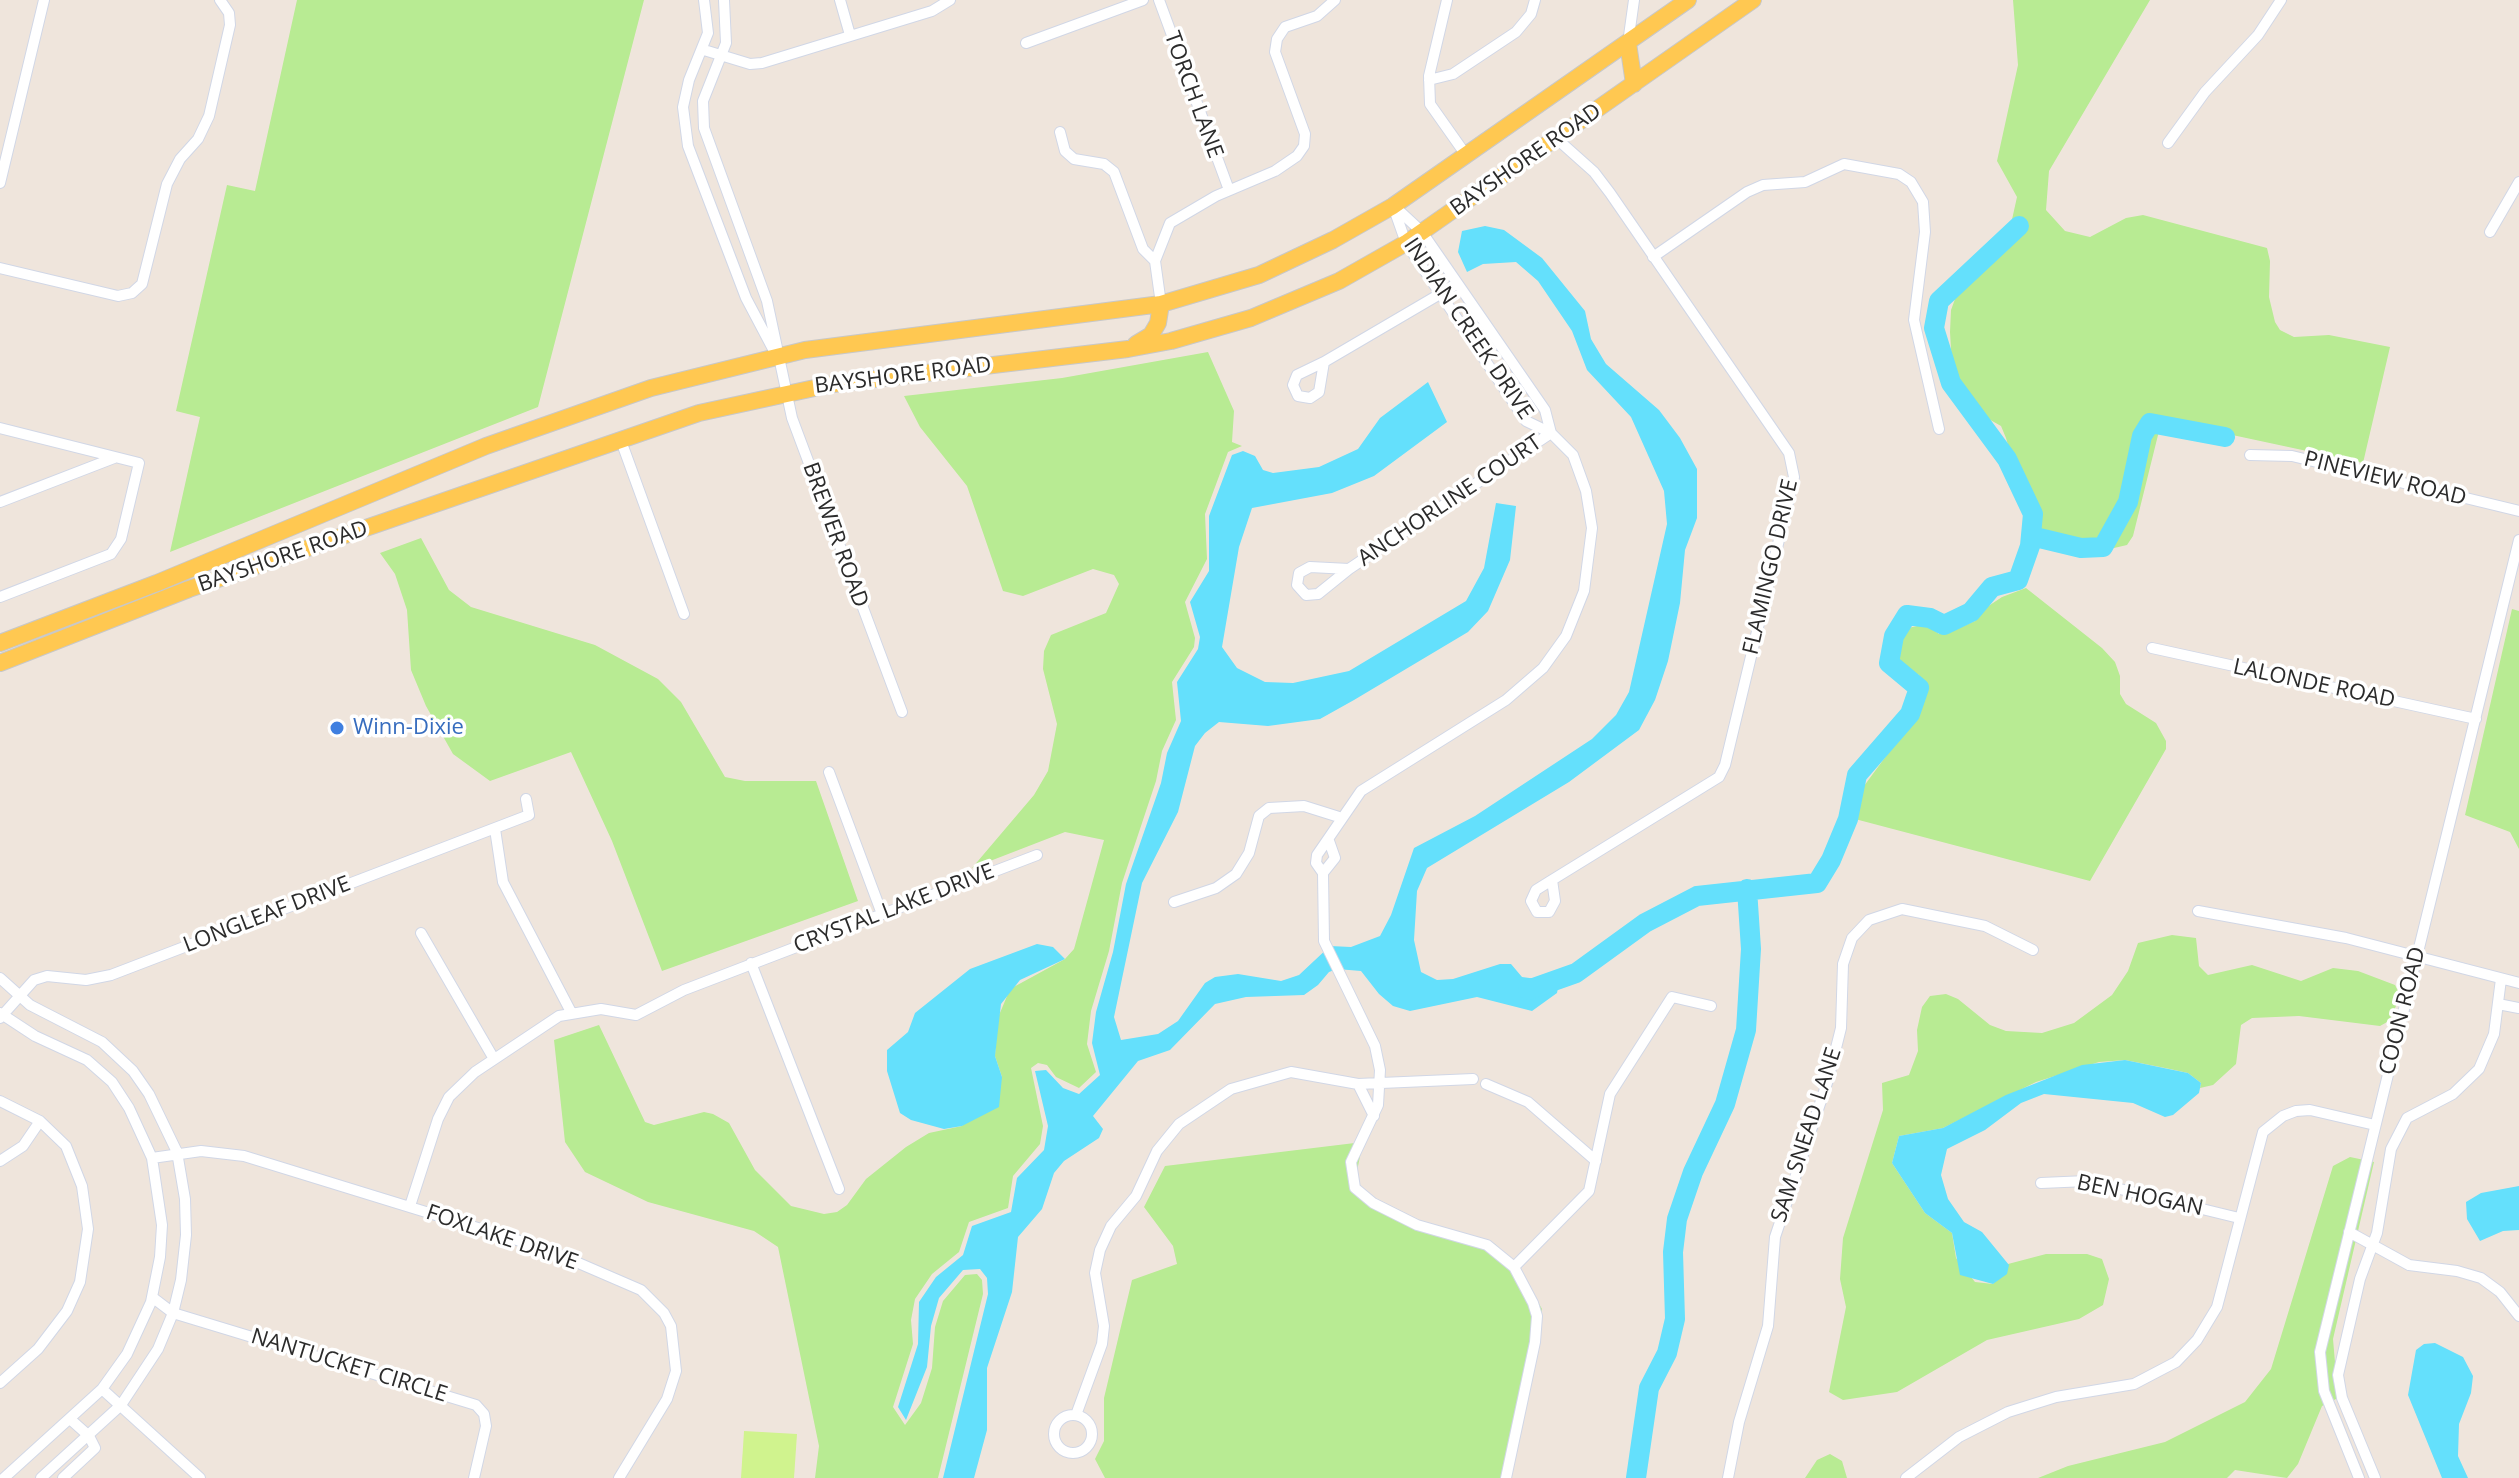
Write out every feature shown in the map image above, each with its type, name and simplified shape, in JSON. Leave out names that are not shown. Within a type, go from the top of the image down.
[{"type":"main road","name":"BAYSHORE ROAD","points":[[0,643],[578,411],[709,371],[882,338],[1078,317],[1161,304],[1291,261],[1393,206],[1688,0]]},
{"type":"main road","name":"BAYSHORE ROAD","points":[[0,663],[189,589],[699,413],[786,393],[919,372],[1128,349],[1171,341],[1251,318],[1339,281],[1406,243],[1753,0]]},
{"type":"main road","points":[[1628,43],[1634,84]]},
{"type":"main road","points":[[1128,349],[1151,335],[1158,323],[1161,304]]},
{"type":"main road","points":[[346,505],[356,532]]},
{"type":"street","points":[[0,183],[44,0]]},
{"type":"street","points":[[0,268],[118,296],[132,293],[142,284],[173,171],[198,139],[209,116],[230,25],[229,13],[220,0]]},
{"type":"street","points":[[704,0],[708,18],[704,50],[685,92],[683,120],[688,146],[746,298],[777,356]]},
{"type":"street","points":[[724,0],[728,29],[703,101],[704,128],[767,301],[777,356]]},
{"type":"street","points":[[840,0],[850,35]]},
{"type":"street","points":[[704,50],[750,64],[762,63],[932,11],[950,0]]},
{"type":"street","points":[[1026,43],[1143,0]]},
{"type":"street","name":"TORCH LANE","points":[[1159,0],[1229,190]]},
{"type":"street","points":[[1161,304],[1155,261],[1170,223],[1229,190],[1275,171],[1297,156],[1304,146],[1305,134],[1275,52],[1277,39],[1285,27],[1317,16],[1335,0]]},
{"type":"street","points":[[1447,0],[1429,80],[1430,104],[1466,155]]},
{"type":"street","points":[[1429,80],[1453,74],[1516,32],[1531,14],[1535,0]]},
{"type":"street","points":[[1628,43],[1634,0]]},
{"type":"street","points":[[2168,143],[2205,92],[2258,35],[2281,0]]},
{"type":"street","points":[[1060,132],[1065,151],[1074,159],[1104,164],[1114,172],[1143,249],[1155,261]]},
{"type":"street","name":"FLAMINGO DRIVE","points":[[1552,880],[1719,777],[1725,765],[1794,477],[1789,453],[1594,172],[1557,139]]},
{"type":"street","points":[[1653,257],[1747,192],[1774,182],[1805,182],[1844,164],[1899,174],[1911,182],[1923,202],[1925,232],[1914,320],[1939,429]]},
{"type":"street","points":[[2490,232],[2519,182]]},
{"type":"street","name":"INDIAN CREEK DRIVE","points":[[1393,206],[1422,232],[1545,410],[1551,433]]},
{"type":"street","name":"INDIAN CREEK DRIVE","points":[[1339,817],[1371,783],[1525,686],[1566,636],[1588,579],[1592,528],[1586,491],[1573,455],[1551,433],[1526,421],[1406,243],[1393,206]]},
{"type":"street","points":[[1324,362],[1457,284]]},
{"type":"street","name":"BREWER ROAD","points":[[777,356],[786,393],[902,712]]},
{"type":"street","points":[[0,428],[139,463],[121,539],[111,554],[0,597]]},
{"type":"street","name":"ANCHORLINE COURT","points":[[1349,569],[1310,567],[1299,573],[1297,585],[1306,595],[1318,594],[1349,569],[1551,433]]},
{"type":"street","points":[[620,438],[684,614]]},
{"type":"street","name":"PINEVIEW ROAD","points":[[2250,455],[2292,456],[2519,511]]},
{"type":"street","points":[[0,502],[116,457]]},
{"type":"street","name":"COON ROAD","points":[[2359,1478],[2324,1391],[2319,1364],[2519,540]]},
{"type":"street","name":"LALONDE ROAD","points":[[2152,648],[2476,719]]},
{"type":"street","points":[[829,772],[882,914]]},
{"type":"street","name":"LONGLEAF DRIVE","points":[[1,1015],[34,980],[47,976],[86,980],[111,975],[529,815],[526,799]]},
{"type":"street","points":[[1174,902],[1216,888],[1236,874],[1249,853],[1259,816],[1269,808],[1304,806],[1339,817],[1329,841],[1317,855],[1316,863],[1323,873],[1321,929],[1325,944],[1375,1046],[1380,1070],[1374,1116],[1351,1162],[1355,1188],[1363,1197],[1417,1225],[1487,1245],[1514,1267],[1533,1303],[1536,1328],[1506,1478]]},
{"type":"street","points":[[495,829],[503,882],[571,1012]]},
{"type":"street","points":[[1323,873],[1332,867],[1335,858],[1329,841]]},
{"type":"street","name":"CRYSTAL LAKE DRIVE","points":[[410,1206],[443,1108],[464,1080],[571,1012],[601,1009],[636,1015],[675,994],[751,963],[1037,855]]},
{"type":"street","name":"SAM SNEAD LANE","points":[[1728,1478],[1739,1422],[1768,1326],[1775,1237],[1828,1080],[1841,1028],[1843,964],[1852,938],[1869,920],[1902,909],[1985,926],[2033,950]]},
{"type":"street","points":[[2198,911],[2417,954],[2431,962],[2519,983]]},
{"type":"street","points":[[421,933],[494,1059]]},
{"type":"street","points":[[751,963],[839,1189]]},
{"type":"street","points":[[0,978],[41,1012],[102,1042],[124,1061],[149,1094],[177,1152],[186,1235],[173,1313],[150,1364],[121,1405],[41,1478]]},
{"type":"street","points":[[2375,1478],[2342,1398],[2338,1375],[2360,1279],[2374,1244],[2391,1149],[2400,1127],[2417,1110],[2453,1094],[2479,1069],[2491,1046],[2501,979]]},
{"type":"street","points":[[1514,1267],[1589,1191],[1610,1094],[1672,997],[1711,1006]]},
{"type":"street","points":[[2498,1004],[2519,1008]]},
{"type":"street","points":[[1,1015],[101,1070],[129,1108],[152,1158],[162,1225],[160,1257],[152,1297],[127,1354],[102,1389],[4,1478]]},
{"type":"street","points":[[1076,1415],[1102,1344],[1104,1326],[1095,1273],[1100,1250],[1111,1226],[1136,1196],[1150,1162],[1170,1132],[1231,1089],[1265,1078],[1304,1073],[1358,1084],[1473,1079]]},
{"type":"street","points":[[1358,1084],[1374,1116]]},
{"type":"street","points":[[1486,1084],[1528,1102],[1596,1161]]},
{"type":"street","points":[[0,1101],[40,1121],[66,1146],[78,1171],[88,1217],[86,1254],[67,1311],[38,1349],[0,1383]]},
{"type":"street","points":[[1906,1478],[1959,1437],[2008,1412],[2056,1397],[2134,1384],[2176,1362],[2197,1340],[2217,1307],[2258,1143],[2272,1123],[2296,1111],[2310,1110],[2375,1125]]},
{"type":"street","points":[[0,1161],[23,1146],[40,1121]]},
{"type":"street","name":"FOXLAKE DRIVE","points":[[152,1158],[177,1152],[214,1151],[244,1156],[546,1249],[628,1283],[664,1313],[676,1341],[673,1385],[619,1478]]},
{"type":"street","name":"BEN HOGAN","points":[[2041,1183],[2087,1181],[2239,1218]]},
{"type":"street","points":[[2349,1232],[2374,1244],[2385,1254],[2421,1268],[2457,1271],[2481,1278],[2500,1292],[2519,1316]]},
{"type":"street","name":"NANTUCKET CIRCLE","points":[[152,1297],[173,1313],[476,1405],[484,1414],[486,1426],[474,1478]]},
{"type":"street","points":[[102,1389],[190,1474],[200,1478]]},
{"type":"street","points":[[63,1478],[93,1451],[95,1445],[70,1419]]},
{"type":"green space","points":[[297,0],[644,0],[538,407],[170,552],[200,417],[176,411],[227,185],[255,191]]},
{"type":"green space","points":[[2013,0],[2150,0],[2049,171],[2046,210],[2065,231],[2090,237],[2126,218],[2143,215],[2267,248],[2270,261],[2269,297],[2280,330],[2294,337],[2329,335],[2390,347],[2363,463],[2167,421],[2160,427],[2133,536],[2127,545],[2114,548],[2033,536],[2006,438],[2001,426],[1978,413],[1966,393],[1952,366],[1950,332],[1951,310],[1958,291],[1966,281],[2005,251],[2017,197],[1997,161],[2018,65]]},
{"type":"green space","points":[[1208,352],[1234,411],[1232,442],[1242,446],[1228,452],[1205,514],[1207,559],[1185,602],[1195,638],[1194,647],[1172,682],[1176,720],[1162,751],[1156,781],[1122,883],[1109,951],[1091,1011],[1087,1044],[1096,1072],[1079,1088],[1056,1077],[1047,1065],[1038,1063],[1031,1068],[1043,1126],[1040,1144],[1013,1176],[1008,1208],[969,1222],[959,1252],[932,1274],[915,1299],[911,1320],[913,1344],[893,1407],[905,1425],[921,1403],[932,1368],[935,1327],[943,1301],[965,1275],[977,1274],[982,1280],[983,1294],[938,1478],[815,1478],[819,1446],[778,1247],[754,1231],[648,1202],[585,1172],[565,1142],[554,1040],[599,1025],[645,1122],[654,1125],[704,1112],[713,1114],[729,1123],[755,1170],[791,1206],[824,1214],[837,1212],[847,1205],[866,1179],[906,1147],[929,1133],[962,1126],[1002,1077],[995,1056],[997,1020],[1010,989],[1065,959],[1074,949],[1104,840],[1065,832],[972,868],[1034,795],[1048,771],[1057,724],[1043,669],[1044,651],[1051,635],[1106,613],[1119,584],[1114,575],[1093,569],[1023,596],[1003,591],[967,486],[920,427],[904,396],[1062,378]]},
{"type":"green space","points":[[421,538],[449,590],[471,607],[595,645],[658,679],[681,702],[725,777],[745,781],[816,781],[858,901],[662,971],[612,841],[571,752],[490,781],[453,754],[426,706],[411,670],[407,610],[395,574],[380,553]]},
{"type":"green space","points":[[2026,588],[2102,648],[2115,662],[2120,676],[2120,694],[2126,704],[2156,723],[2166,741],[2166,749],[2090,881],[1855,819],[1864,786],[1920,710],[1923,686],[1919,675],[1900,665],[1896,645],[1908,628],[1926,624],[1939,634],[1950,632],[1975,621],[1987,607],[2002,597]]},
{"type":"green space","points":[[2512,609],[2519,611],[2519,849],[2510,832],[2465,815]]},
{"type":"green space","points":[[2172,935],[2196,938],[2199,966],[2208,975],[2252,965],[2301,981],[2333,968],[2358,971],[2395,985],[2399,993],[2396,1006],[2389,1021],[2380,1026],[2299,1016],[2252,1018],[2241,1025],[2236,1064],[2213,1085],[2200,1088],[2201,1083],[2188,1073],[2170,1069],[2125,1060],[2099,1062],[2036,1082],[1943,1128],[1899,1136],[1892,1163],[1925,1213],[1952,1233],[1956,1258],[1975,1282],[1993,1284],[2008,1264],[2046,1254],[2087,1254],[2102,1259],[2109,1279],[2103,1305],[2079,1319],[1987,1340],[1897,1392],[1843,1400],[1829,1392],[1846,1307],[1840,1279],[1843,1238],[1883,1110],[1882,1083],[1909,1075],[1918,1051],[1917,1030],[1922,1007],[1930,996],[1946,994],[1958,999],[1990,1025],[2006,1031],[2042,1033],[2074,1023],[2112,995],[2128,971],[2138,943]]},
{"type":"green space","points":[[1363,1142],[1357,1171],[1359,1184],[1366,1194],[1412,1219],[1495,1244],[1518,1266],[1542,1309],[1510,1478],[1105,1478],[1095,1459],[1104,1441],[1104,1398],[1132,1280],[1177,1264],[1173,1246],[1144,1207],[1165,1166]]},
{"type":"green space","points":[[2350,1157],[2374,1162],[2333,1339],[2338,1398],[2322,1406],[2298,1464],[2287,1478],[2235,1470],[2227,1478],[2038,1478],[2068,1466],[2165,1442],[2245,1402],[2271,1369],[2333,1166]]},
{"type":"green space","points":[[744,1431],[797,1434],[794,1478],[741,1478]]},
{"type":"green space","points":[[1830,1454],[1842,1461],[1847,1478],[1805,1478],[1817,1460]]},
{"type":"water","points":[[1485,226],[1504,230],[1542,258],[1585,311],[1591,339],[1606,364],[1659,410],[1680,438],[1697,469],[1697,518],[1685,550],[1680,603],[1668,661],[1655,700],[1639,730],[1569,782],[1427,868],[1417,891],[1414,940],[1421,972],[1437,980],[1453,979],[1500,964],[1511,964],[1522,977],[1559,982],[1557,993],[1532,1011],[1477,997],[1410,1011],[1393,1006],[1361,971],[1337,969],[1329,972],[1304,995],[1246,997],[1215,1004],[1170,1050],[1138,1061],[1093,1116],[1103,1129],[1099,1138],[1064,1161],[1054,1173],[1042,1209],[1018,1237],[1012,1292],[987,1368],[987,1430],[974,1478],[943,1478],[988,1294],[987,1278],[980,1269],[963,1270],[939,1298],[931,1326],[927,1367],[906,1420],[898,1407],[918,1344],[919,1302],[936,1277],[963,1255],[972,1226],[1011,1212],[1017,1178],[1044,1150],[1048,1126],[1035,1071],[1046,1070],[1063,1088],[1079,1094],[1100,1075],[1092,1043],[1096,1012],[1113,952],[1126,884],[1161,783],[1167,753],[1181,721],[1177,682],[1198,649],[1200,637],[1190,602],[1209,571],[1209,516],[1232,455],[1243,451],[1255,456],[1263,470],[1273,473],[1319,467],[1358,449],[1380,418],[1428,382],[1447,422],[1374,476],[1332,493],[1252,508],[1239,547],[1222,647],[1237,668],[1265,682],[1293,683],[1349,671],[1466,601],[1484,568],[1496,503],[1516,506],[1510,560],[1488,611],[1468,632],[1354,700],[1320,719],[1268,726],[1219,722],[1205,733],[1195,746],[1178,812],[1142,883],[1114,1017],[1121,1040],[1158,1034],[1178,1021],[1205,983],[1215,977],[1238,974],[1281,981],[1299,975],[1330,946],[1351,947],[1380,936],[1391,915],[1414,848],[1475,816],[1592,739],[1616,715],[1629,692],[1667,524],[1664,491],[1631,417],[1587,370],[1572,331],[1538,281],[1516,262],[1483,264],[1467,272],[1458,252],[1462,231]]},
{"type":"water","points":[[1037,944],[1053,947],[1065,959],[1020,980],[1001,1004],[995,1056],[1002,1077],[999,1107],[962,1126],[944,1129],[911,1120],[900,1113],[887,1071],[887,1050],[908,1032],[915,1013],[970,969]]},
{"type":"water","points":[[2125,1060],[2188,1073],[2201,1083],[2199,1093],[2173,1115],[2165,1117],[2133,1103],[2044,1094],[2021,1103],[1985,1130],[1947,1149],[1941,1175],[1948,1199],[1964,1222],[1982,1232],[2009,1265],[2007,1274],[1993,1284],[1960,1275],[1952,1233],[1925,1213],[1892,1163],[1899,1136],[1943,1128],[2006,1095],[2082,1065]]},
{"type":"water","points":[[2519,1186],[2519,1230],[2503,1231],[2480,1241],[2467,1219],[2466,1202],[2481,1193]]},
{"type":"water","points":[[2435,1343],[2463,1357],[2473,1376],[2471,1393],[2459,1424],[2458,1456],[2468,1478],[2442,1478],[2408,1395],[2416,1350],[2424,1344]]},
{"type":"waterway","points":[[1528,990],[1576,973],[1645,923],[1697,896],[1817,883],[1831,860],[1848,819],[1857,775],[1910,714],[1919,688],[1889,663],[1894,636],[1907,615],[1930,618],[1944,625],[1971,612],[1992,587],[2018,580],[2030,546],[2033,514],[2007,459],[1951,383],[1934,328],[1939,301],[2019,226]]},
{"type":"waterway","points":[[2031,536],[2081,548],[2103,547],[2128,502],[2142,436],[2150,423],[2225,437]]},
{"type":"waterway","points":[[1636,1478],[1649,1388],[1667,1353],[1675,1319],[1673,1252],[1677,1219],[1693,1172],[1725,1104],[1746,1030],[1751,949],[1747,889]]},
{"type":"place","name":"Winn-Dixie","points":[[337,728]]}]
